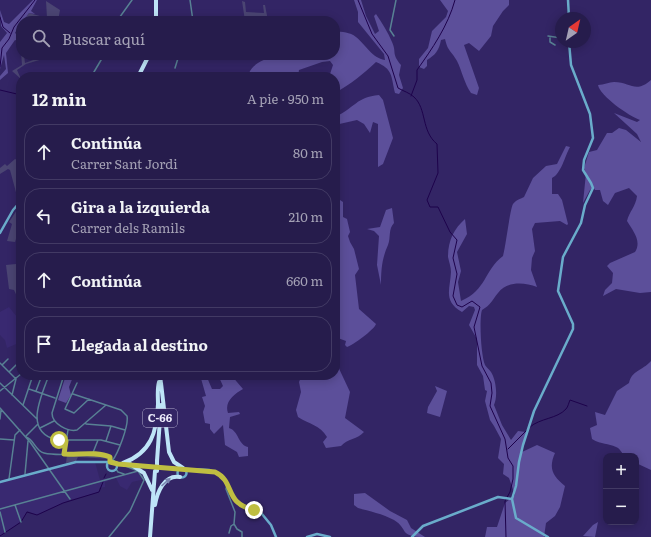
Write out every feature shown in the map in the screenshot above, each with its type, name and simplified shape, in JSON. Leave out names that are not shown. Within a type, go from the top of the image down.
[{"type":"highway","points":[[155,0],[155,16]]},
{"type":"highway","points":[[141,72],[146,60]]},
{"type":"highway","points":[[140,72],[146,60]]},
{"type":"highway","points":[[127,465],[141,454],[150,444],[157,414],[160,382]]},
{"type":"highway","points":[[160,382],[169,452],[174,462],[182,469]]},
{"type":"highway","name":"C-66","points":[[151,537],[157,461],[160,382]]},
{"type":"highway","points":[[127,465],[140,469],[146,476],[151,486],[153,500]]},
{"type":"highway","name":"C-66","points":[[151,537],[156,471]]},
{"type":"highway","points":[[154,507],[157,494],[162,485],[178,475]]},
{"type":"street","points":[[121,16],[132,0]]},
{"type":"street","points":[[190,0],[192,16]]},
{"type":"street","points":[[394,36],[390,30],[396,0]]},
{"type":"street","points":[[568,0],[569,12]]},
{"type":"street","points":[[548,36],[550,38],[550,42],[555,45]]},
{"type":"street","points":[[550,38],[555,38]]},
{"type":"street","points":[[548,537],[516,518],[510,499],[516,486],[521,451],[534,411],[573,329],[572,322],[558,291],[558,286],[563,257],[581,223],[585,205],[592,191],[591,183],[583,170],[584,160],[593,138],[590,114],[571,65],[569,48]]},
{"type":"street","points":[[94,72],[101,60]]},
{"type":"street","points":[[175,68],[177,60]]},
{"type":"street","points":[[0,233],[16,207]]},
{"type":"street","points":[[8,359],[1,364],[16,379],[16,384]]},
{"type":"street","points":[[9,372],[16,365]]},
{"type":"street","points":[[0,391],[16,379]]},
{"type":"street","points":[[12,395],[18,380]]},
{"type":"street","points":[[23,406],[32,380]]},
{"type":"street","points":[[36,391],[40,380]]},
{"type":"street","points":[[47,380],[42,394],[37,419],[40,428],[50,438],[66,441],[98,440],[120,445]]},
{"type":"street","points":[[62,380],[52,413],[54,421],[68,430],[77,430],[86,424],[106,405]]},
{"type":"street","points":[[0,383],[37,419]]},
{"type":"street","points":[[77,383],[73,394],[64,407],[72,414],[89,399]]},
{"type":"street","points":[[29,389],[56,398]]},
{"type":"street","points":[[73,394],[121,410],[128,420],[115,458],[113,462],[107,466]]},
{"type":"street","points":[[0,419],[1,409]]},
{"type":"street","points":[[1,409],[26,437],[70,499]]},
{"type":"street","points":[[40,428],[54,421]]},
{"type":"street","points":[[26,437],[38,424]]},
{"type":"street","points":[[86,424],[110,426],[125,430]]},
{"type":"street","points":[[106,441],[110,426]]},
{"type":"street","points":[[9,479],[15,434],[20,430]]},
{"type":"street","points":[[64,454],[68,430]]},
{"type":"street","points":[[26,437],[29,438],[38,449],[44,453],[103,454],[110,457],[118,473],[126,474]]},
{"type":"street","points":[[0,439],[14,440]]},
{"type":"street","points":[[25,475],[28,440]]},
{"type":"street","points":[[92,455],[98,440]]},
{"type":"street","points":[[0,482],[84,461],[113,462],[127,465],[215,472],[221,476],[228,485],[239,505],[258,511],[265,517],[271,525],[276,537]]},
{"type":"street","points":[[104,462],[111,471],[127,465]]},
{"type":"street","points":[[109,537],[136,501],[144,480],[138,472],[127,465]]},
{"type":"street","points":[[127,465],[131,473]]},
{"type":"street","points":[[172,469],[178,475],[184,477],[191,469]]},
{"type":"street","points":[[182,469],[186,474]]},
{"type":"street","points":[[178,475],[182,469]]},
{"type":"street","points":[[0,509],[138,472]]},
{"type":"street","points":[[228,485],[226,490],[235,516],[234,523],[231,526],[229,533]]},
{"type":"street","points":[[412,537],[423,526],[489,500],[502,497],[510,499]]},
{"type":"street","points":[[15,505],[21,522]]},
{"type":"street","points":[[0,512],[5,532]]},
{"type":"street","points":[[234,523],[237,529],[242,532],[242,537]]},
{"type":"street","points":[[307,537],[317,534],[330,537]]},
{"type":"shaded area","points":[[33,0],[37,0],[31,11],[35,14],[29,13],[27,16],[17,16]]},
{"type":"shaded area","points":[[354,0],[361,0],[366,16],[375,34],[379,31],[374,16],[376,14],[390,38],[396,58],[401,65],[399,75],[403,88],[399,94],[395,93],[392,78],[386,67],[376,62],[357,79],[340,90],[340,72],[331,72],[333,65],[330,61],[322,62],[299,70],[299,72],[250,72],[255,65],[264,60],[340,60],[340,31],[354,35],[376,57],[385,60],[384,54],[358,22],[358,12]]},
{"type":"shaded area","points":[[440,0],[509,0],[509,5],[493,26],[491,36],[479,51],[469,43],[464,45],[479,88],[477,95],[471,93],[457,61],[449,49],[445,39],[441,40],[436,52],[427,60],[427,66],[424,69],[419,67],[419,59],[428,48],[432,31],[446,17],[448,11]]},
{"type":"shaded area","points":[[46,1],[60,10],[59,16],[47,16]]},
{"type":"shaded area","points":[[242,1],[245,2],[246,12],[264,13],[263,5],[265,5],[267,16],[244,16]]},
{"type":"shaded area","points":[[0,10],[4,22],[9,24],[16,17],[16,40],[6,53],[8,73],[0,80],[0,76],[6,69],[4,55],[0,69],[0,42],[7,33],[1,26]]},
{"type":"shaded area","points":[[29,13],[40,16],[27,16]]},
{"type":"shaded area","points":[[22,60],[25,60],[25,63],[33,60],[39,60],[26,64],[17,70],[18,72],[16,72],[16,75],[12,71],[22,65]]},
{"type":"shaded area","points":[[651,80],[651,292],[640,293],[616,289],[603,296],[605,290],[612,283],[613,273],[607,266],[610,263],[635,252],[637,248],[638,244],[636,236],[627,221],[637,196],[629,188],[615,193],[608,205],[603,201],[600,190],[595,190],[594,188],[590,190],[583,203],[586,173],[584,168],[589,152],[597,150],[607,133],[612,133],[619,128],[626,130],[641,142],[637,134],[614,113],[637,122],[640,120],[622,110],[609,100],[598,85],[610,82],[620,82],[637,87],[646,84]]},
{"type":"shaded area","points":[[379,95],[383,100],[393,138],[383,164],[378,167],[378,124],[373,122],[370,133],[364,124],[357,120],[340,124],[340,115],[360,100]]},
{"type":"shaded area","points":[[566,146],[570,147],[558,173],[552,178],[552,194],[558,194],[562,200],[568,224],[567,225],[560,221],[535,223],[532,229],[535,251],[532,258],[531,270],[537,287],[527,284],[506,286],[482,310],[481,315],[484,360],[485,365],[491,372],[494,379],[496,393],[494,405],[502,425],[511,440],[518,431],[526,432],[522,452],[537,445],[555,453],[552,464],[553,472],[557,479],[565,486],[560,507],[555,516],[546,523],[544,537],[485,537],[487,527],[497,527],[505,503],[515,495],[509,478],[503,474],[504,464],[498,458],[501,439],[490,420],[485,401],[487,391],[485,390],[483,376],[477,365],[477,339],[469,325],[475,310],[474,307],[469,306],[462,312],[452,304],[450,299],[449,290],[451,272],[448,257],[450,240],[452,235],[465,219],[467,234],[457,252],[461,271],[458,282],[461,301],[481,286],[492,267],[503,256],[513,204],[524,197],[533,178],[546,166],[557,164]]},
{"type":"shaded area","points":[[16,160],[16,192],[10,170],[8,169],[0,174],[0,168],[5,164],[7,166]]},
{"type":"shaded area","points":[[340,200],[343,202],[343,217],[347,219],[350,232],[348,236],[354,249],[359,269],[355,275],[359,309],[376,324],[363,337],[347,347],[345,345],[346,341],[340,339]]},
{"type":"shaded area","points":[[392,208],[394,223],[391,228],[389,242],[383,259],[381,285],[377,265],[379,236],[374,231],[367,229],[380,227],[386,210]]},
{"type":"shaded area","points":[[16,212],[15,242],[7,241],[12,224],[9,222]]},
{"type":"shaded area","points":[[16,264],[16,294],[14,290],[9,289],[6,265]]},
{"type":"shaded area","points":[[9,307],[16,316],[16,344],[7,348],[5,340],[0,335],[0,312]]},
{"type":"shaded area","points":[[651,361],[651,470],[639,464],[639,453],[622,453],[618,448],[592,439],[590,428],[597,425],[595,412],[605,415],[617,391],[629,383],[632,375]]},
{"type":"shaded area","points":[[340,371],[350,392],[345,418],[364,432],[341,446],[326,448],[323,442],[327,437],[324,433],[318,427],[298,417],[296,410],[301,392],[300,380],[340,380]]},
{"type":"shaded area","points":[[64,380],[72,380],[69,387],[71,395],[66,403],[58,400]]},
{"type":"shaded area","points":[[201,380],[208,380],[212,389],[220,389],[223,386],[220,380],[235,380],[243,389],[236,393],[231,399],[227,405],[227,409],[228,413],[239,412],[240,414],[230,417],[229,428],[235,432],[242,444],[248,447],[248,456],[239,457],[237,452],[225,445],[223,425],[214,434],[210,429],[210,424],[205,423],[203,412],[205,406],[202,397],[206,396]]},
{"type":"shaded area","points":[[435,386],[447,391],[440,417],[427,413],[428,407],[437,391]]},
{"type":"shaded area","points":[[67,455],[101,455],[111,459],[78,457],[76,461],[66,463]]},
{"type":"shaded area","points":[[84,461],[95,462],[100,480],[139,470],[146,479],[132,482],[127,490],[120,486],[116,478],[105,482],[105,487],[99,488],[100,492],[70,500],[37,515],[27,511],[22,521],[0,537],[0,482]]},
{"type":"shaded area","points":[[365,493],[390,511],[407,520],[411,528],[425,537],[411,536],[407,534],[399,523],[394,520],[381,514],[358,508],[354,505],[354,494]]},
{"type":"shaded area","points":[[598,522],[595,537],[583,536],[593,525]]},
{"type":"waterway","points":[[23,16],[35,0]]},
{"type":"waterway","points":[[358,0],[372,34],[388,56],[398,88],[408,93],[418,102],[428,133],[437,144],[438,173],[427,200],[430,207],[438,207],[450,232],[457,240],[453,258],[457,274],[453,296],[457,305],[462,307],[472,301],[480,307],[474,327],[482,366],[491,383],[492,393],[490,406],[505,439],[508,458],[513,466],[513,479],[510,492],[505,501],[506,537]]},
{"type":"waterway","points":[[411,96],[417,80],[417,70],[444,28],[455,0]]},
{"type":"waterway","points":[[0,17],[3,27],[10,33]]},
{"type":"waterway","points":[[0,67],[2,48],[9,39],[16,24]]},
{"type":"waterway","points":[[0,90],[16,94]]},
{"type":"waterway","points":[[530,427],[558,415],[567,408],[570,400],[587,406]]},
{"type":"waterway","points":[[508,449],[528,429]]},
{"type":"waterway","points":[[104,478],[106,474]]},
{"type":"waterway","points":[[0,536],[21,522],[27,512],[37,515],[63,503],[99,492],[103,482]]},
{"type":"route","points":[[59,440],[66,441],[64,454],[88,455],[100,453],[110,457],[110,462],[113,461],[118,464],[161,466],[172,469],[182,468],[187,470],[200,469],[215,472],[223,478],[237,503],[242,507],[254,510]]}]
